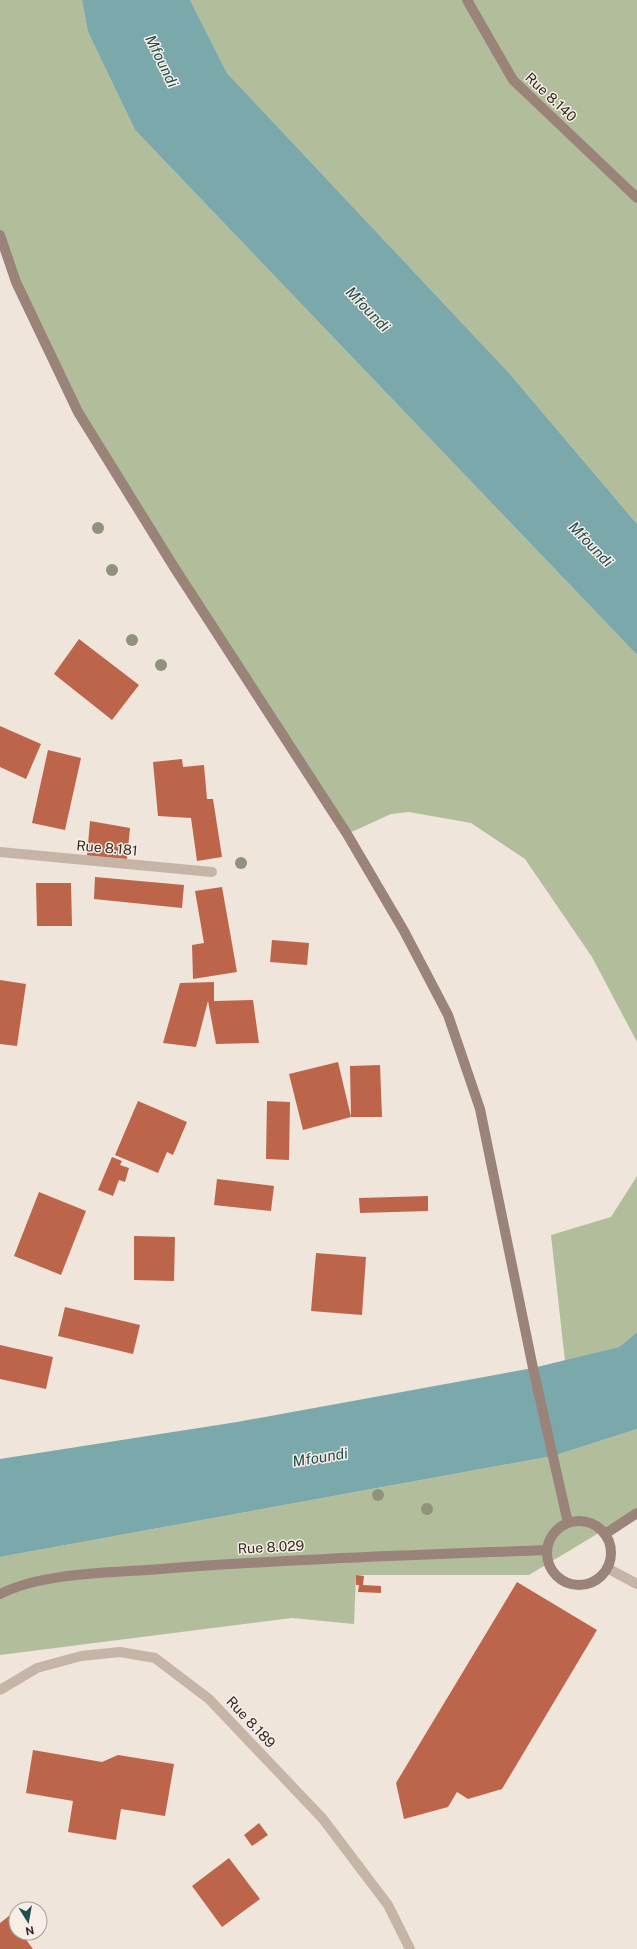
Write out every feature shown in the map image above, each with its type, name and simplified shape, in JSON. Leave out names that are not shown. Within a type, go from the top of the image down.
[{"type":"main road","name":"Rue 8.140","points":[[467,0],[513,80],[637,198]]},
{"type":"main road","points":[[0,235],[16,282],[78,412],[174,567],[347,834],[404,931],[448,1015],[480,1109],[536,1383],[568,1523]]},
{"type":"main road","points":[[605,1534],[637,1513]]},
{"type":"main road","points":[[587,1521],[600,1528],[605,1534],[608,1539],[611,1553],[607,1568],[599,1578],[586,1584],[571,1584],[558,1577],[549,1566],[547,1550],[550,1538],[559,1527],[568,1523],[587,1521]]},
{"type":"main road","name":"Rue 8.029","points":[[0,1594],[16,1586],[74,1576],[267,1561],[547,1550]]},
{"type":"street","name":"Rue 8.181","points":[[0,852],[212,872]]},
{"type":"street","points":[[607,1568],[637,1584]]},
{"type":"street","name":"Rue 8.189","points":[[0,1690],[37,1668],[81,1656],[120,1652],[155,1658],[209,1698],[323,1819],[388,1905],[410,1949]]},
{"type":"green space","points":[[0,0],[82,0],[88,32],[135,130],[637,655],[637,1042],[592,957],[525,859],[471,823],[409,812],[391,814],[347,834],[78,412],[0,235]]},
{"type":"green space","points":[[190,0],[637,0],[637,524],[509,373],[227,73]]},
{"type":"green space","points":[[637,1176],[637,1332],[619,1347],[565,1361],[551,1235],[611,1217]]},
{"type":"green space","points":[[637,1429],[637,1510],[529,1575],[356,1575],[354,1624],[292,1618],[0,1655],[0,1557],[553,1456]]},
{"type":"water","name":"Mfoundi","points":[[82,0],[190,0],[227,73],[509,373],[637,524],[637,655],[135,130],[88,32]]},
{"type":"water","name":"Mfoundi","points":[[637,1332],[637,1429],[553,1456],[0,1557],[0,1459],[237,1422],[533,1368],[619,1347]]},
{"type":"building","points":[[79,639],[139,685],[112,720],[54,674]]},
{"type":"building","points":[[0,726],[41,744],[26,779],[0,767]]},
{"type":"building","points":[[48,750],[81,758],[65,830],[32,823]]},
{"type":"building","points":[[182,759],[183,767],[204,765],[207,799],[213,799],[222,857],[197,861],[191,818],[158,816],[153,762]]},
{"type":"building","points":[[90,821],[130,828],[127,859],[87,856]]},
{"type":"building","points":[[95,877],[184,885],[182,908],[94,899]]},
{"type":"building","points":[[36,883],[71,883],[72,926],[37,926]]},
{"type":"building","points":[[222,887],[237,972],[193,979],[192,945],[204,943],[195,891]]},
{"type":"building","points":[[272,940],[309,943],[307,965],[270,962]]},
{"type":"building","points":[[0,980],[26,984],[17,1046],[0,1044]]},
{"type":"building","points":[[214,982],[214,1001],[253,1000],[259,1043],[216,1044],[208,1001],[196,1047],[163,1043],[180,983]]},
{"type":"building","points":[[338,1062],[351,1117],[303,1130],[289,1074]]},
{"type":"building","points":[[380,1065],[382,1117],[351,1117],[350,1066]]},
{"type":"building","points":[[138,1101],[187,1122],[173,1155],[167,1152],[158,1173],[115,1155]]},
{"type":"building","points":[[267,1101],[290,1102],[289,1160],[266,1159]]},
{"type":"building","points":[[112,1157],[122,1161],[120,1165],[129,1168],[125,1182],[119,1180],[113,1196],[98,1190]]},
{"type":"building","points":[[217,1179],[274,1186],[271,1211],[214,1205]]},
{"type":"building","points":[[39,1192],[86,1211],[61,1275],[14,1256]]},
{"type":"building","points":[[428,1196],[428,1211],[360,1213],[359,1198]]},
{"type":"building","points":[[134,1236],[175,1237],[174,1281],[134,1280]]},
{"type":"building","points":[[316,1253],[366,1257],[362,1315],[311,1311]]},
{"type":"building","points":[[65,1307],[140,1325],[133,1354],[58,1336]]},
{"type":"building","points":[[0,1345],[53,1357],[46,1389],[0,1379]]},
{"type":"building","points":[[356,1575],[364,1576],[363,1585],[381,1586],[381,1593],[358,1592],[359,1585],[356,1585]]},
{"type":"building","points":[[517,1582],[597,1630],[502,1789],[468,1799],[457,1792],[448,1807],[404,1819],[396,1783]]},
{"type":"building","points":[[33,1750],[102,1762],[118,1755],[174,1764],[165,1816],[121,1809],[116,1840],[68,1832],[73,1801],[26,1793]]},
{"type":"building","points":[[259,1823],[268,1835],[252,1846],[244,1835]]},
{"type":"building","points":[[229,1858],[260,1899],[222,1927],[192,1886]]},
{"type":"building","points":[[8,1917],[8,1941],[27,1941],[33,1949],[0,1949],[0,1923]]}]
